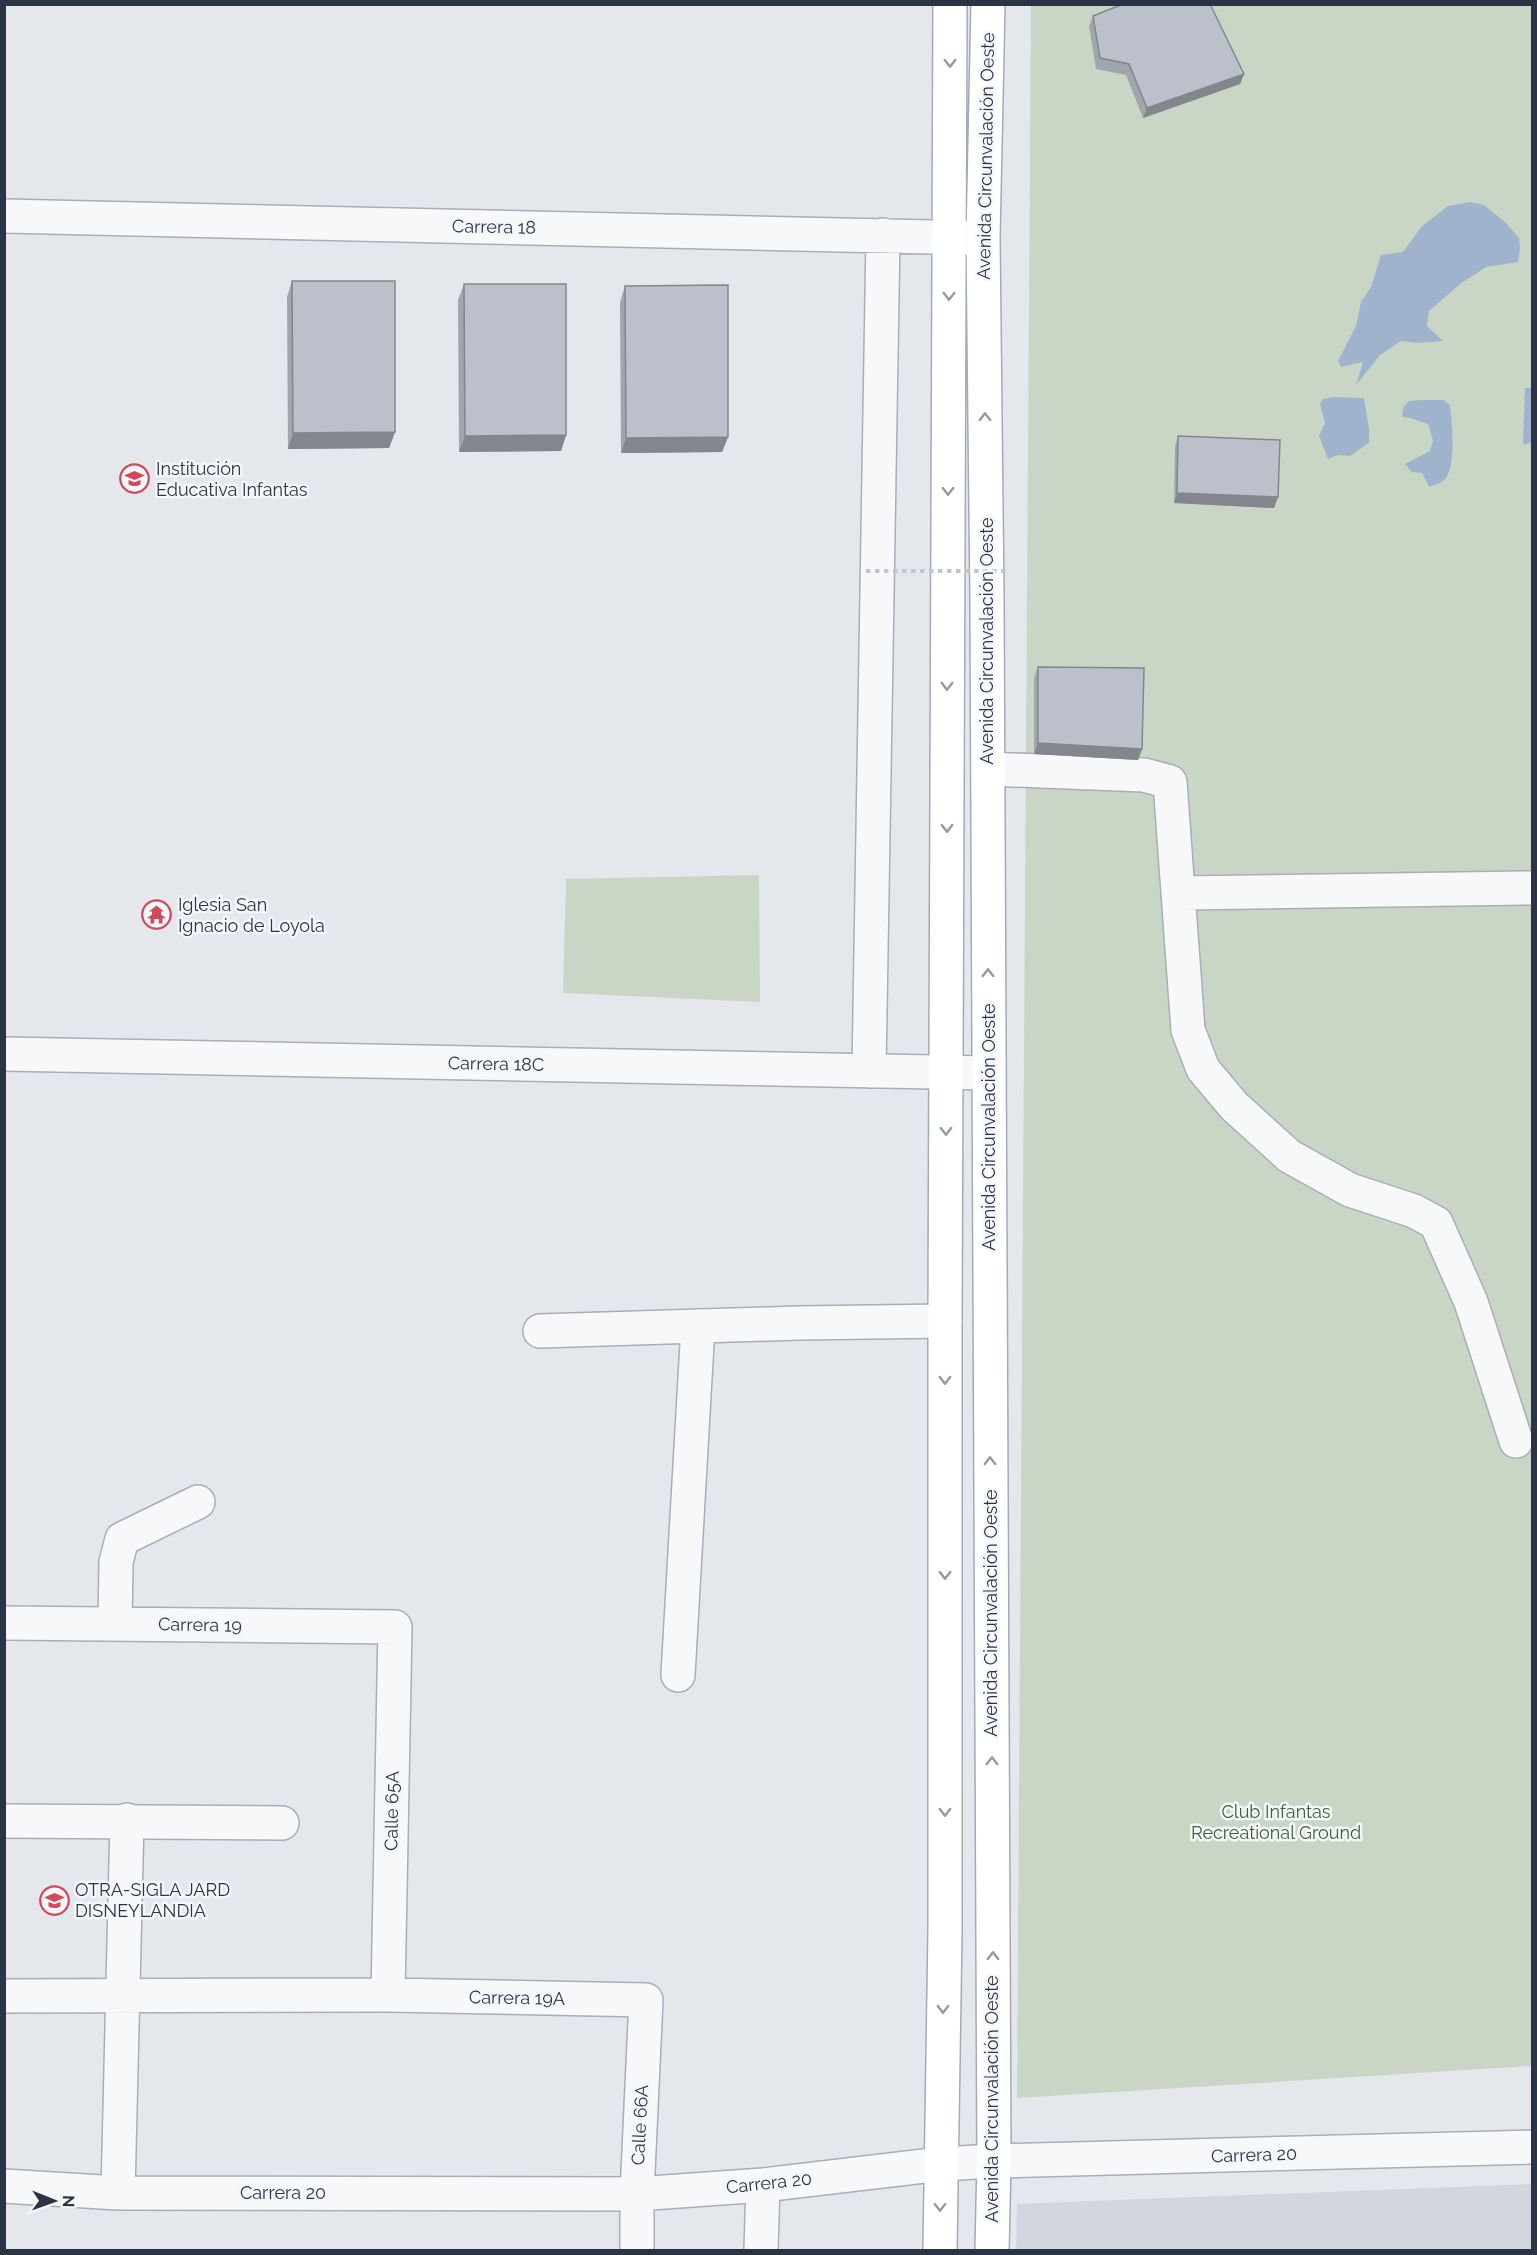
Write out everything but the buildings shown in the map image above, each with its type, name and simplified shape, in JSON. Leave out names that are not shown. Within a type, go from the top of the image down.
[{"type":"main road","name":"Avenida Circunvalación Oeste","points":[[940,2250],[945,1930],[950,4]]},
{"type":"main road","name":"Avenida Circunvalación Oeste","points":[[988,4],[983,238],[988,770],[994,2162],[992,2250]]},
{"type":"street","name":"Carrera 18","points":[[4,216],[983,238]]},
{"type":"street","points":[[870,1071],[884,235]]},
{"type":"street","points":[[988,770],[1144,775],[1170,783],[1188,1030],[1203,1069],[1234,1106],[1289,1155],[1350,1190],[1414,1211],[1436,1223],[1471,1302],[1516,1441]]},
{"type":"street","points":[[1179,893],[1533,888]]},
{"type":"street","name":"Carrera 18C","points":[[4,1054],[988,1073]]},
{"type":"street","points":[[540,1331],[945,1321]]},
{"type":"street","points":[[678,1675],[698,1326]]},
{"type":"street","points":[[115,1624],[116,1562],[122,1539],[198,1502]]},
{"type":"street","name":"Carrera 19","points":[[4,1623],[395,1627]]},
{"type":"street","name":"Calle 65A","points":[[388,1995],[395,1627]]},
{"type":"street","points":[[118,2193],[127,1820]]},
{"type":"street","points":[[4,1821],[127,1820],[282,1823]]},
{"type":"street","name":"Carrera 19A","points":[[4,1996],[388,1995],[646,2000]]},
{"type":"street","name":"Calle 66A","points":[[637,2250],[637,2194],[646,2000]]},
{"type":"street","name":"Carrera 20","points":[[4,2186],[118,2193],[637,2194],[763,2185],[941,2164],[1533,2147]]},
{"type":"street","points":[[761,2250],[763,2185]]},
{"type":"path","points":[[866,571],[1010,571]]},
{"type":"shaded area","points":[[1532,2184],[1532,2250],[1016,2250],[1017,2204]]},
{"type":"green space","name":"Club Infantas Recreational Ground","points":[[1031,5],[1532,5],[1532,2066],[1017,2098]]},
{"type":"green space","points":[[759,875],[760,1002],[563,993],[566,879]]},
{"type":"water","points":[[1470,202],[1484,205],[1505,222],[1519,238],[1518,262],[1486,267],[1460,284],[1429,311],[1427,326],[1443,341],[1418,343],[1401,341],[1380,355],[1356,385],[1363,362],[1341,367],[1338,361],[1356,326],[1361,302],[1371,287],[1381,255],[1403,252],[1422,226],[1448,206]]},
{"type":"water","points":[[1525,388],[1532,388],[1532,443],[1523,444]]},
{"type":"water","points":[[1364,398],[1369,443],[1350,456],[1338,455],[1328,459],[1319,436],[1325,423],[1320,404],[1323,399]]},
{"type":"water","points":[[1443,400],[1450,405],[1451,412],[1452,457],[1450,467],[1443,481],[1429,487],[1422,473],[1412,472],[1405,464],[1430,451],[1433,441],[1428,424],[1402,417],[1403,408],[1409,401]]},
{"type":"place","name":"Institución Educativa Infantas","points":[[135,479]]},
{"type":"place","name":"Iglesia San Ignacio de Loyola","points":[[157,915]]},
{"type":"place","name":"OTRA-SIGLA JARD DISNEYLANDIA","points":[[54,1900]]}]
